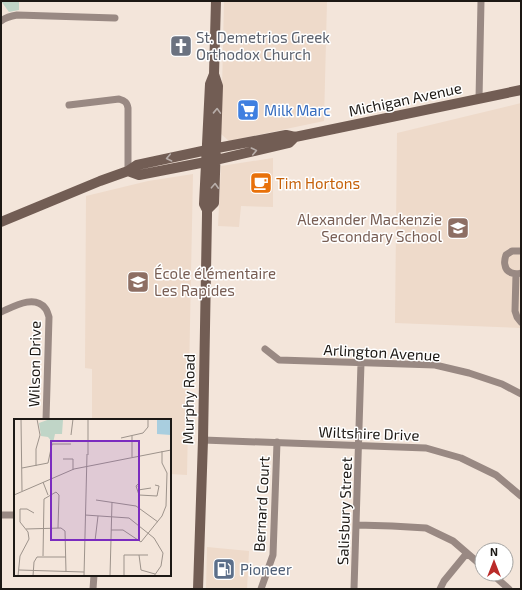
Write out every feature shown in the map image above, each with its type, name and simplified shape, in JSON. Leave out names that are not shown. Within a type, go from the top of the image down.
[{"type":"main road","name":"Murphy Road","points":[[198,589],[207,210],[204,204],[211,161],[218,86],[214,74],[216,1]]},
{"type":"main road","name":"Michigan Avenue","points":[[1,222],[128,171],[137,165],[286,135],[295,137],[521,90]]},
{"type":"main road","name":"Michigan Avenue","points":[[128,171],[139,175],[211,161],[289,143],[295,137]]},
{"type":"street","points":[[479,99],[481,1]]},
{"type":"street","points":[[1,21],[17,15],[115,18]]},
{"type":"street","points":[[69,105],[119,99],[124,100],[128,108],[128,171]]},
{"type":"street","points":[[521,252],[512,251],[506,255],[505,261],[505,266],[508,271],[518,274],[515,311],[521,322]]},
{"type":"street","name":"Wilson Drive","points":[[1,312],[26,302],[41,304],[46,308],[49,317],[46,419]]},
{"type":"street","name":"Arlington Avenue","points":[[265,349],[279,360],[435,365],[469,373],[502,384],[521,394]]},
{"type":"street","name":"Salisbury Street","points":[[354,589],[361,363]]},
{"type":"street","name":"Wiltshire Drive","points":[[202,440],[426,448],[461,458],[496,475],[521,496]]},
{"type":"street","name":"Bernard Court","points":[[261,589],[273,555],[277,442]]},
{"type":"street","points":[[1,515],[14,516]]},
{"type":"street","points":[[357,525],[426,528],[453,541],[474,559]]},
{"type":"street","points":[[440,589],[444,581],[467,553]]},
{"type":"street","points":[[93,589],[94,576]]},
{"type":"street","points":[[501,582],[509,589]]},
{"type":"shaded area","points":[[224,1],[327,1],[324,121],[229,141],[221,134]]},
{"type":"shaded area","name":"Alexander Mackenzie Secondary School","points":[[521,103],[521,328],[395,323],[397,133]]},
{"type":"shaded area","points":[[273,158],[273,207],[241,206],[239,227],[218,226],[221,166]]},
{"type":"shaded area","name":"École élémentaire Les Rapides","points":[[193,174],[187,475],[171,474],[171,419],[92,419],[92,369],[85,368],[86,196],[148,181]]},
{"type":"shaded area","points":[[207,547],[249,551],[247,589],[206,589]]},
{"type":"green space","points":[[1,1],[19,1],[19,10],[9,12]]},
{"type":"place","name":"St. Demetrios Greek Orthodox Church","points":[[181,46]]},
{"type":"place","name":"Milk Marc","points":[[248,110]]},
{"type":"place","name":"Tim Hortons","points":[[261,183]]},
{"type":"place","name":"Alexander Mackenzie Secondary School","points":[[458,228]]},
{"type":"place","name":"École élémentaire Les Rapides","points":[[138,282]]},
{"type":"place","name":"Pioneer","points":[[224,569]]}]
